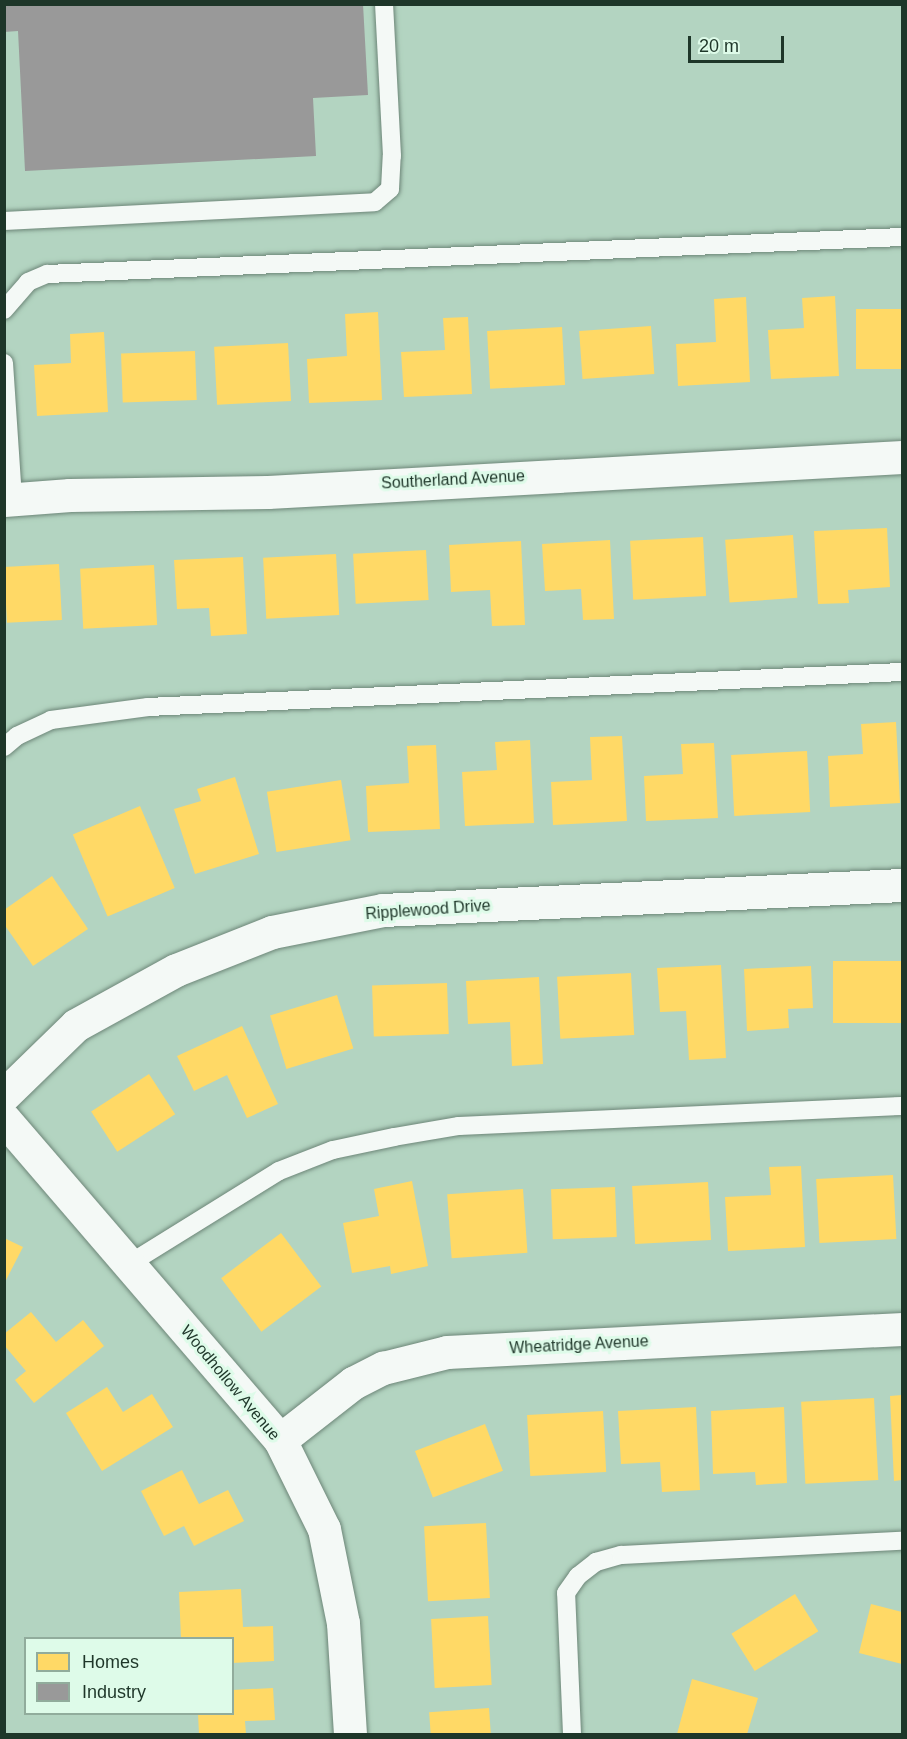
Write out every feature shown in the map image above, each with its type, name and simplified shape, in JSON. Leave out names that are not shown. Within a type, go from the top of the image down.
[{"type":"street","name":"Southerland Avenue","points":[[9,500],[70,495],[268,492],[903,457]]},
{"type":"street","name":"Ripplewood Drive","points":[[4,1095],[76,1025],[176,970],[272,932],[383,910],[903,885]]},
{"type":"street","name":"Woodhollow Avenue","points":[[4,1119],[280,1440],[324,1529],[343,1623],[350,1734]]},
{"type":"street","name":"Wheatridge Avenue","points":[[280,1440],[353,1383],[383,1368],[447,1352],[903,1329]]},
{"type":"lane","points":[[4,221],[375,202],[390,189],[392,156],[384,4]]},
{"type":"lane","points":[[4,310],[28,282],[47,274],[903,237]]},
{"type":"lane","points":[[4,363],[9,500]]},
{"type":"lane","points":[[4,747],[17,736],[51,720],[148,707],[903,672]]},
{"type":"lane","points":[[129,1264],[279,1171],[333,1150],[394,1137],[459,1126],[903,1106]]},
{"type":"lane","points":[[572,1734],[566,1593],[578,1576],[596,1562],[621,1555],[903,1541]]},
{"type":"building: Homes","points":[[835,296],[839,376],[771,379],[768,330],[804,328],[802,298]]},
{"type":"building: Homes","points":[[746,297],[750,382],[678,386],[676,344],[716,342],[714,299]]},
{"type":"building: Homes","points":[[856,309],[902,309],[902,369],[856,369]]},
{"type":"building: Homes","points":[[378,312],[382,400],[309,403],[307,359],[347,356],[345,314]]},
{"type":"building: Homes","points":[[468,317],[472,394],[404,397],[401,352],[445,350],[443,318]]},
{"type":"building: Homes","points":[[651,326],[654,374],[583,379],[579,331]]},
{"type":"building: Homes","points":[[562,327],[565,385],[490,389],[487,331]]},
{"type":"building: Homes","points":[[104,332],[108,412],[37,416],[34,365],[71,363],[70,334]]},
{"type":"building: Homes","points":[[288,343],[291,401],[217,405],[214,347]]},
{"type":"building: Homes","points":[[195,351],[197,400],[123,403],[121,354]]},
{"type":"building: Homes","points":[[887,528],[890,587],[848,590],[849,603],[818,604],[814,531]]},
{"type":"building: Homes","points":[[793,535],[797,598],[730,603],[725,540]]},
{"type":"building: Homes","points":[[703,537],[706,596],[633,600],[630,541]]},
{"type":"building: Homes","points":[[610,540],[614,619],[583,620],[581,589],[545,591],[542,544]]},
{"type":"building: Homes","points":[[521,541],[525,625],[492,626],[490,590],[451,592],[449,545]]},
{"type":"building: Homes","points":[[426,550],[429,600],[356,604],[353,554]]},
{"type":"building: Homes","points":[[336,554],[339,615],[266,619],[263,558]]},
{"type":"building: Homes","points":[[243,557],[247,634],[211,636],[209,608],[177,609],[174,560]]},
{"type":"building: Homes","points":[[59,564],[62,620],[7,623],[4,567]]},
{"type":"building: Homes","points":[[154,565],[157,625],[83,629],[80,569]]},
{"type":"building: Homes","points":[[896,722],[900,803],[830,807],[828,756],[863,754],[861,724]]},
{"type":"building: Homes","points":[[622,736],[627,821],[553,825],[551,782],[592,780],[590,737]]},
{"type":"building: Homes","points":[[530,740],[534,823],[465,826],[462,772],[497,770],[495,742]]},
{"type":"building: Homes","points":[[714,743],[718,818],[646,821],[644,776],[683,774],[681,744]]},
{"type":"building: Homes","points":[[436,745],[440,829],[368,832],[366,786],[409,783],[407,746]]},
{"type":"building: Homes","points":[[807,751],[810,812],[734,816],[731,755]]},
{"type":"building: Homes","points":[[235,777],[259,854],[195,874],[174,809],[201,801],[197,789]]},
{"type":"building: Homes","points":[[341,780],[351,840],[276,852],[267,792]]},
{"type":"building: Homes","points":[[140,806],[175,888],[108,916],[73,835]]},
{"type":"building: Homes","points":[[52,876],[88,929],[33,966],[4,924],[4,910]]},
{"type":"building: Homes","points":[[833,961],[902,961],[902,1023],[833,1023]]},
{"type":"building: Homes","points":[[721,965],[726,1058],[689,1060],[686,1011],[660,1012],[657,968]]},
{"type":"building: Homes","points":[[811,966],[813,1008],[788,1009],[789,1028],[747,1031],[744,969]]},
{"type":"building: Homes","points":[[631,973],[634,1035],[560,1039],[557,977]]},
{"type":"building: Homes","points":[[539,977],[543,1064],[512,1066],[510,1022],[468,1024],[466,981]]},
{"type":"building: Homes","points":[[447,983],[449,1034],[374,1037],[372,986]]},
{"type":"building: Homes","points":[[337,995],[353,1049],[286,1069],[270,1015]]},
{"type":"building: Homes","points":[[242,1026],[278,1104],[247,1118],[227,1075],[194,1091],[177,1056]]},
{"type":"building: Homes","points":[[149,1074],[175,1114],[117,1152],[91,1112]]},
{"type":"building: Homes","points":[[801,1166],[805,1247],[728,1251],[725,1197],[771,1195],[769,1167]]},
{"type":"building: Homes","points":[[893,1175],[896,1239],[819,1243],[816,1179]]},
{"type":"building: Homes","points":[[412,1181],[428,1266],[391,1274],[390,1266],[352,1273],[343,1223],[379,1216],[374,1189]]},
{"type":"building: Homes","points":[[708,1182],[711,1240],[635,1244],[632,1186]]},
{"type":"building: Homes","points":[[615,1187],[617,1237],[553,1239],[551,1189]]},
{"type":"building: Homes","points":[[523,1189],[527,1253],[452,1258],[447,1194]]},
{"type":"building: Homes","points":[[281,1233],[321,1287],[261,1332],[221,1278]]},
{"type":"building: Homes","points":[[4,1238],[23,1247],[4,1284]]},
{"type":"building: Homes","points":[[31,1312],[56,1342],[83,1320],[104,1346],[34,1403],[15,1380],[26,1371],[4,1345],[4,1334]]},
{"type":"building: Homes","points":[[107,1387],[123,1412],[152,1394],[173,1427],[102,1471],[66,1413]]},
{"type":"building: Homes","points":[[902,1395],[902,1480],[894,1481],[890,1396]]},
{"type":"building: Homes","points":[[874,1398],[878,1480],[805,1484],[801,1402]]},
{"type":"building: Homes","points":[[696,1407],[700,1490],[662,1492],[660,1462],[621,1464],[618,1411]]},
{"type":"building: Homes","points":[[784,1407],[787,1483],[756,1485],[755,1472],[713,1474],[711,1411]]},
{"type":"building: Homes","points":[[603,1411],[606,1472],[530,1476],[527,1415]]},
{"type":"building: Homes","points":[[485,1424],[503,1471],[433,1498],[415,1451]]},
{"type":"building: Homes","points":[[182,1470],[199,1504],[228,1490],[244,1521],[194,1546],[184,1526],[164,1536],[141,1491]]},
{"type":"building: Homes","points":[[486,1523],[490,1598],[428,1601],[424,1526]]},
{"type":"building: Homes","points":[[241,1589],[243,1627],[273,1626],[274,1661],[234,1663],[234,1637],[181,1637],[179,1592]]},
{"type":"building: Homes","points":[[795,1594],[818,1631],[755,1671],[731,1634]]},
{"type":"building: Homes","points":[[871,1604],[902,1612],[902,1664],[859,1653]]},
{"type":"building: Homes","points":[[488,1616],[492,1685],[435,1688],[431,1619]]},
{"type":"building: Homes","points":[[692,1679],[758,1698],[747,1734],[677,1734]]},
{"type":"building: Homes","points":[[273,1688],[275,1720],[245,1721],[246,1734],[199,1734],[198,1715],[234,1715],[234,1690]]},
{"type":"building: Homes","points":[[489,1708],[491,1734],[431,1734],[429,1712]]},
{"type":"building: Industry","points":[[4,4],[363,4],[368,95],[313,98],[316,156],[25,171],[18,31],[4,32]]}]
